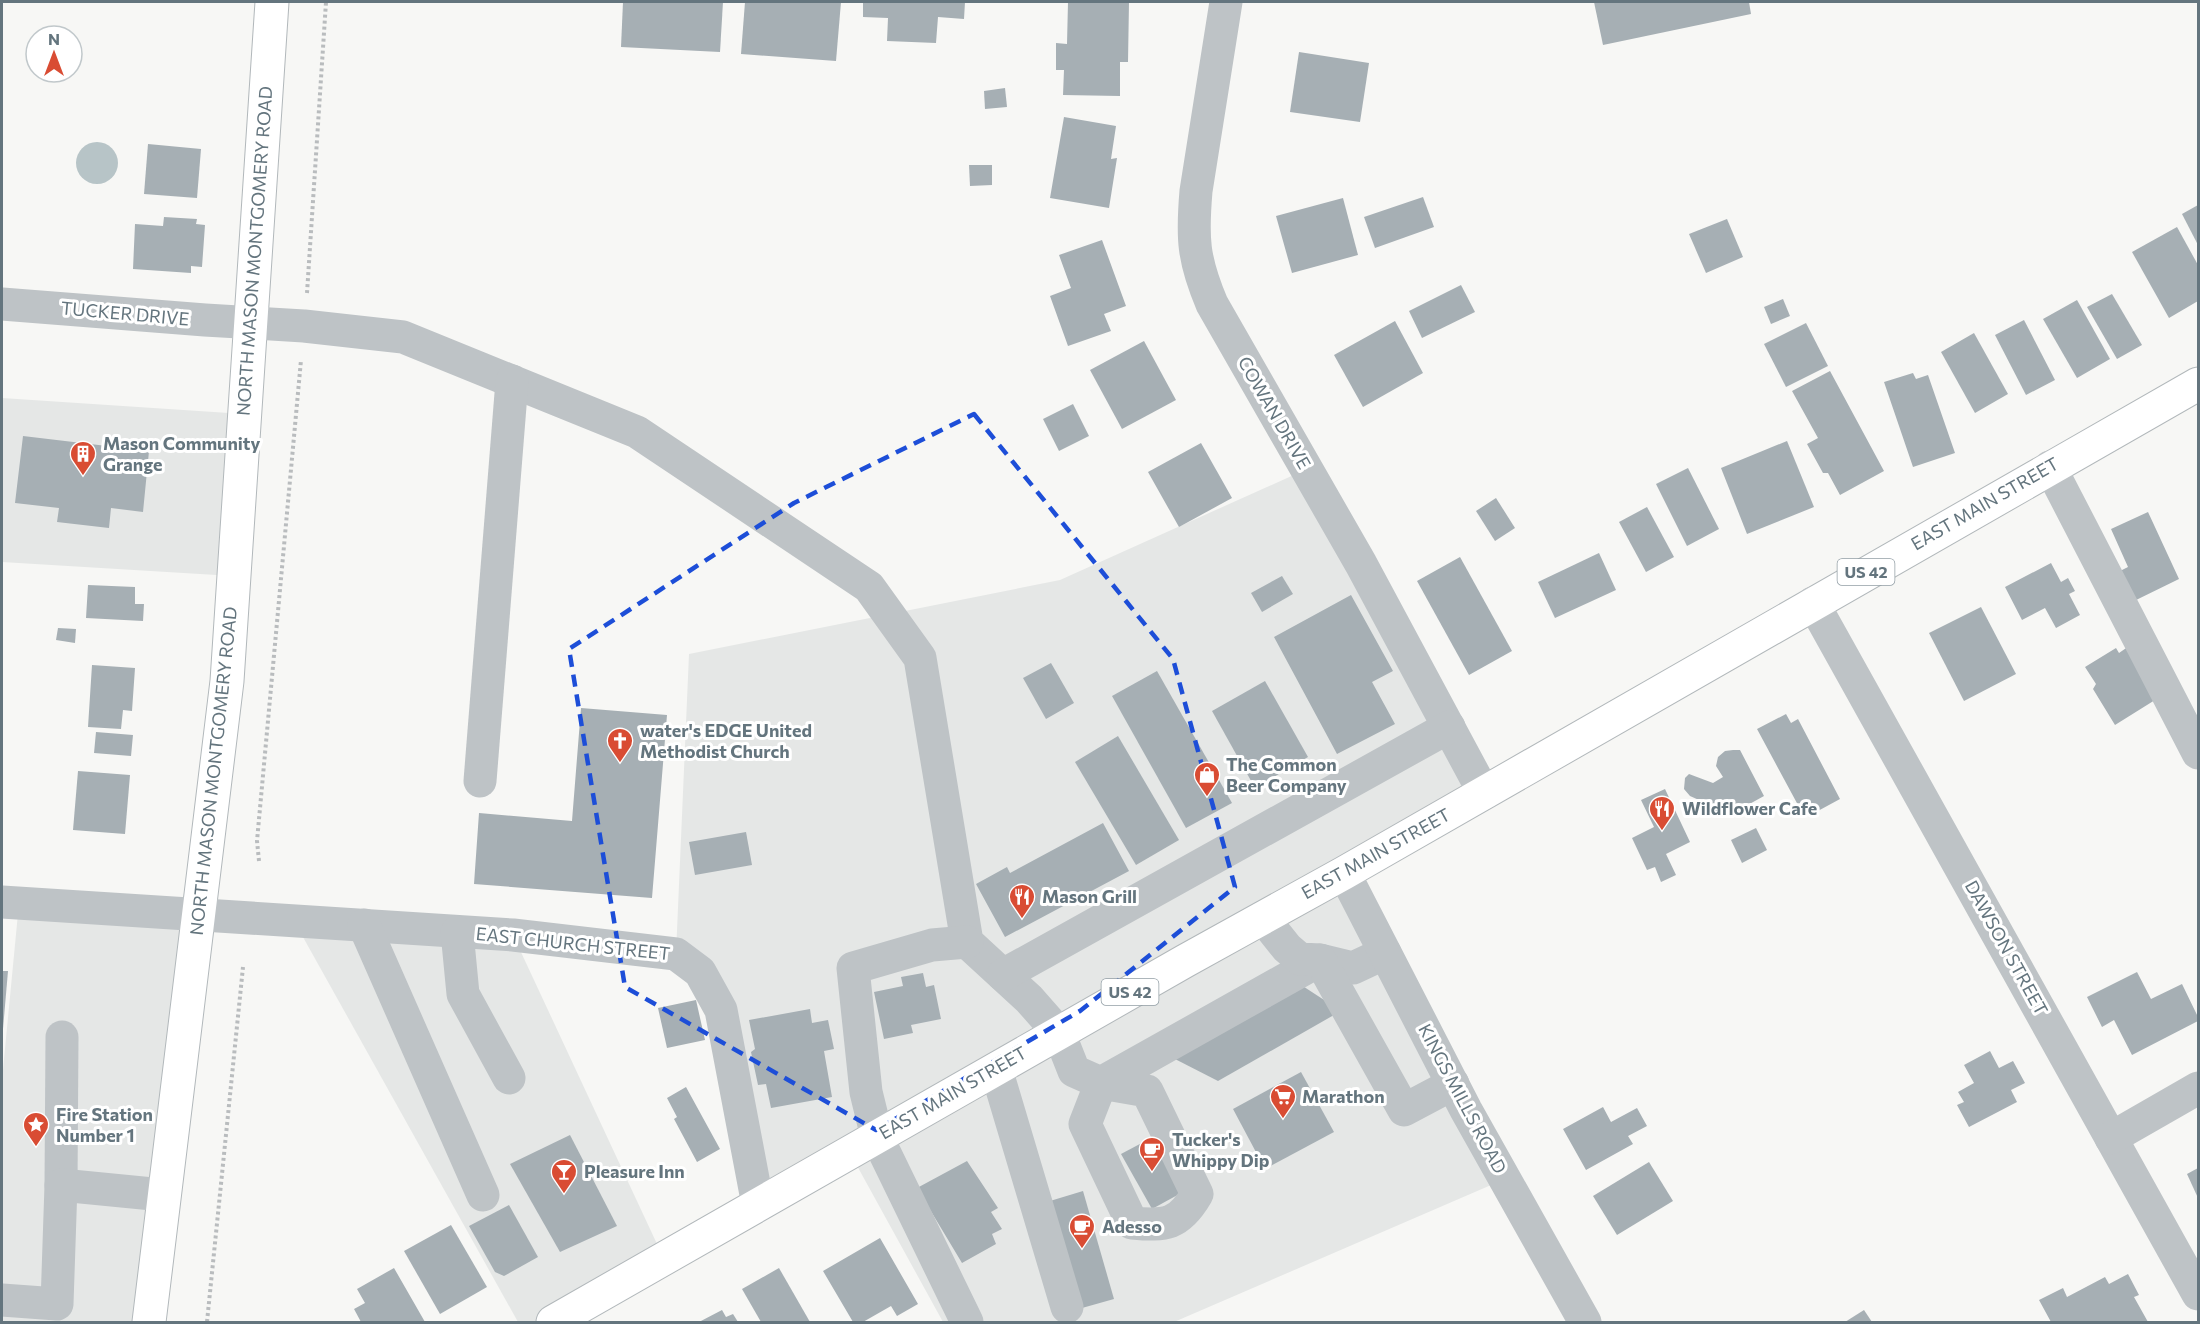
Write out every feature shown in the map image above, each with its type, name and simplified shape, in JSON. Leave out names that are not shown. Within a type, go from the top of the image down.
[{"type":"main road","name":"NORTH MASON MONTGOMERY ROAD","points":[[149,1323],[227,681],[272,2]]},
{"type":"main road","name":"EAST MAIN STREET","points":[[553,1323],[2199,384]]},
{"type":"street","name":"COWAN DRIVE","points":[[1226,2],[1196,191],[1194,251],[1201,278],[1212,304],[1361,564],[1484,793]]},
{"type":"street","name":"TUCKER DRIVE","points":[[2,304],[304,326],[403,337],[637,432],[869,587],[920,658],[967,942]]},
{"type":"street","points":[[480,781],[512,381]]},
{"type":"street","points":[[2050,467],[2199,753]]},
{"type":"street","name":"DAWSON STREET","points":[[1813,603],[2199,1294]]},
{"type":"street","points":[[1003,975],[1449,727]]},
{"type":"street","name":"KINGS MILLS ROAD","points":[[1344,873],[1453,1084],[1586,1323]]},
{"type":"street","name":"EAST CHURCH STREET","points":[[2,902],[513,935],[676,954],[700,972],[721,1010],[758,1205]]},
{"type":"street","points":[[1263,918],[1287,948],[1300,959],[1320,960],[1353,968],[1385,953]]},
{"type":"street","points":[[364,926],[483,1195]]},
{"type":"street","points":[[457,932],[463,994],[509,1078]]},
{"type":"street","points":[[967,1323],[877,1137],[866,1092],[853,968],[932,945],[967,942],[1029,999],[1059,1033],[1074,1071],[1101,1083],[1320,960]]},
{"type":"street","points":[[1320,960],[1404,1110],[1453,1084]]},
{"type":"street","points":[[2,1300],[57,1313],[62,1037]]},
{"type":"street","points":[[996,1069],[1067,1306]]},
{"type":"street","points":[[2111,1138],[2199,1088]]},
{"type":"street","points":[[60,1185],[164,1196]]},
{"type":"path","points":[[259,861],[257,841],[304,326],[326,2]]},
{"type":"path","points":[[207,1323],[243,967]]},
{"type":"highlighted area","points":[[974,414],[1173,659],[1235,887],[1080,1011],[876,1130],[625,987],[569,649],[794,503]]},
{"type":"shaded area","points":[[97,142],[105,143],[112,148],[117,155],[117,171],[112,178],[105,183],[97,184],[89,183],[82,178],[77,171],[76,163],[77,155],[82,148],[89,143]]},
{"type":"shaded area","points":[[2,398],[244,414],[233,576],[2,562]]},
{"type":"shaded area","points":[[1307,469],[1484,793],[1344,873],[1505,1179],[1174,1322],[943,1322],[850,1153],[758,1205],[721,1010],[676,954],[689,654],[1060,580]]},
{"type":"shaded area","points":[[19,903],[199,914],[149,1322],[2,1322],[2,1080]]},
{"type":"shaded area","points":[[294,921],[513,935],[664,1259],[553,1322],[518,1322]]},
{"type":"building","points":[[623,2],[723,2],[720,52],[621,47]]},
{"type":"building","points":[[745,2],[841,2],[836,61],[741,54]]},
{"type":"building","points":[[863,2],[965,2],[964,19],[938,17],[936,43],[887,41],[888,18],[863,17]]},
{"type":"building","points":[[1068,2],[1129,2],[1128,62],[1120,62],[1120,96],[1063,95],[1064,70],[1056,70],[1056,43],[1067,44]]},
{"type":"building","points":[[1594,2],[1749,2],[1751,14],[1603,45]]},
{"type":"building","points":[[1299,52],[1369,63],[1360,122],[1290,112]]},
{"type":"building","points":[[1005,88],[1007,107],[985,109],[984,91]]},
{"type":"building","points":[[1064,117],[1116,126],[1111,159],[1117,158],[1109,208],[1050,198]]},
{"type":"building","points":[[148,144],[201,149],[197,198],[144,194]]},
{"type":"building","points":[[969,165],[992,165],[992,185],[970,186]]},
{"type":"building","points":[[1423,197],[1434,227],[1375,248],[1364,217]]},
{"type":"building","points":[[1343,198],[1358,255],[1292,273],[1276,216]]},
{"type":"building","points":[[2198,205],[2198,245],[2182,214]]},
{"type":"building","points":[[164,217],[197,219],[196,224],[205,225],[202,267],[191,266],[191,273],[133,269],[135,224],[163,226]]},
{"type":"building","points":[[1727,219],[1743,257],[1706,273],[1689,234]]},
{"type":"building","points":[[2177,227],[2198,265],[2198,301],[2169,318],[2132,252]]},
{"type":"building","points":[[1102,240],[1126,306],[1104,314],[1111,331],[1068,346],[1050,296],[1071,288],[1059,255]]},
{"type":"building","points":[[1461,285],[1475,312],[1422,338],[1409,311]]},
{"type":"building","points":[[2112,294],[2142,345],[2117,359],[2087,307]]},
{"type":"building","points":[[1783,299],[1790,316],[1771,324],[1764,307]]},
{"type":"building","points":[[2077,300],[2110,359],[2077,378],[2043,319]]},
{"type":"building","points":[[2024,320],[2055,380],[2026,395],[1995,335]]},
{"type":"building","points":[[1395,321],[1423,373],[1363,407],[1334,355]]},
{"type":"building","points":[[1806,323],[1828,366],[1786,387],[1764,344]]},
{"type":"building","points":[[1974,333],[2008,394],[1975,413],[1941,352]]},
{"type":"building","points":[[1144,341],[1176,400],[1122,429],[1090,370]]},
{"type":"building","points":[[1830,371],[1884,471],[1840,495],[1828,473],[1823,473],[1807,444],[1818,438],[1792,391]]},
{"type":"building","points":[[1913,373],[1916,379],[1928,375],[1955,453],[1913,467],[1884,382]]},
{"type":"building","points":[[1073,404],[1089,436],[1059,451],[1043,419]]},
{"type":"building","name":"Mason Community Grange","points":[[23,436],[149,451],[143,512],[111,508],[109,528],[57,522],[59,508],[15,503]]},
{"type":"building","points":[[1787,441],[1814,507],[1747,534],[1721,468]]},
{"type":"building","points":[[1201,443],[1232,498],[1179,527],[1148,472]]},
{"type":"building","points":[[1688,468],[1719,529],[1687,546],[1656,484]]},
{"type":"building","points":[[1496,498],[1515,528],[1495,541],[1476,511]]},
{"type":"building","points":[[1647,507],[1674,557],[1646,572],[1619,522]]},
{"type":"building","points":[[2148,512],[2179,579],[2132,602],[2118,572],[2128,567],[2111,529]]},
{"type":"building","points":[[1599,553],[1616,590],[1555,618],[1538,582]]},
{"type":"building","points":[[1460,557],[1512,651],[1469,675],[1417,581]]},
{"type":"building","points":[[2051,563],[2061,582],[2068,578],[2075,591],[2069,594],[2080,615],[2056,628],[2045,608],[2022,620],[2005,587]]},
{"type":"building","points":[[1282,576],[1293,594],[1262,612],[1251,593]]},
{"type":"building","points":[[88,585],[135,587],[135,604],[144,604],[143,621],[86,618]]},
{"type":"building","points":[[1351,595],[1393,671],[1372,682],[1395,724],[1337,754],[1274,637]]},
{"type":"building","points":[[1981,607],[2016,674],[1964,701],[1929,633]]},
{"type":"building","points":[[58,628],[76,629],[75,643],[56,640]]},
{"type":"building","points":[[2132,644],[2163,695],[2115,725],[2093,689],[2096,684],[2085,667],[2116,648],[2119,653]]},
{"type":"building","points":[[1051,663],[1074,703],[1046,719],[1023,678]]},
{"type":"building","points":[[92,665],[135,668],[132,711],[123,710],[121,729],[88,727]]},
{"type":"building","points":[[1157,671],[1232,803],[1186,828],[1112,696]]},
{"type":"building","points":[[1265,681],[1308,757],[1255,788],[1212,711]]},
{"type":"building","name":"water's EDGE United Methodist Church","points":[[581,708],[667,715],[652,898],[474,884],[479,813],[572,821]]},
{"type":"building","points":[[1786,714],[1791,723],[1798,719],[1840,799],[1805,818],[1757,729]]},
{"type":"building","points":[[96,732],[133,735],[131,756],[94,753]]},
{"type":"building","points":[[1118,736],[1179,840],[1136,865],[1075,762]]},
{"type":"building","points":[[1740,750],[1764,796],[1724,818],[1720,810],[1707,817],[1699,800],[1690,796],[1684,789],[1685,778],[1689,774],[1713,783],[1723,777],[1716,766],[1718,757],[1725,751]]},
{"type":"building","points":[[78,771],[130,775],[125,834],[73,830]]},
{"type":"building","points":[[1665,789],[1690,842],[1666,854],[1676,875],[1661,882],[1655,867],[1647,870],[1632,838],[1654,827],[1641,800]]},
{"type":"building","points":[[1103,823],[1129,871],[1005,937],[976,884],[1007,867],[1010,873]]},
{"type":"building","points":[[1756,828],[1767,850],[1742,863],[1731,840]]},
{"type":"building","points":[[746,832],[752,865],[695,875],[689,842]]},
{"type":"building","points":[[2,971],[8,971],[3,1029],[2,1029]]},
{"type":"building","points":[[2137,972],[2151,999],[2182,984],[2198,1021],[2132,1055],[2114,1020],[2102,1027],[2087,997]]},
{"type":"building","points":[[923,973],[926,987],[934,985],[941,1019],[911,1025],[913,1033],[884,1039],[874,992],[903,986],[901,977]]},
{"type":"building","name":"Marathon","points":[[1295,981],[1341,1011],[1218,1081],[1173,1058]]},
{"type":"building","points":[[696,1000],[705,1040],[667,1048],[658,1008]]},
{"type":"building","points":[[810,1009],[812,1023],[828,1020],[834,1049],[824,1051],[832,1097],[771,1108],[766,1084],[758,1085],[751,1052],[755,1049],[749,1020]]},
{"type":"building","points":[[1990,1051],[1999,1068],[2013,1061],[2025,1083],[2011,1090],[2017,1102],[1969,1127],[1957,1105],[1964,1102],[1958,1092],[1974,1083],[1964,1065]]},
{"type":"building","name":"Marathon","points":[[1301,1072],[1334,1132],[1265,1169],[1233,1109]]},
{"type":"building","points":[[686,1087],[720,1149],[697,1162],[674,1119],[677,1117],[667,1098]]},
{"type":"building","points":[[1603,1107],[1611,1122],[1637,1108],[1647,1126],[1628,1136],[1633,1144],[1586,1170],[1563,1129]]},
{"type":"building","name":"Pleasure Inn","points":[[570,1135],[617,1226],[560,1252],[510,1164]]},
{"type":"building","name":"Tucker's Whippy Dip","points":[[1153,1137],[1183,1192],[1152,1209],[1121,1154]]},
{"type":"building","points":[[967,1161],[998,1208],[991,1212],[1002,1229],[992,1234],[996,1244],[962,1263],[917,1188]]},
{"type":"building","points":[[1649,1162],[1673,1201],[1617,1235],[1593,1196]]},
{"type":"building","points":[[2198,1168],[2198,1198],[2187,1174]]},
{"type":"building","name":"Adesso","points":[[1083,1191],[1114,1299],[1082,1308],[1050,1201]]},
{"type":"building","points":[[509,1205],[538,1257],[504,1276],[495,1272],[469,1226]]},
{"type":"building","points":[[451,1225],[487,1287],[440,1314],[404,1251]]},
{"type":"building","points":[[880,1238],[918,1304],[897,1316],[891,1306],[863,1322],[853,1322],[823,1271]]},
{"type":"building","points":[[394,1268],[425,1322],[361,1322],[354,1309],[365,1303],[357,1289]]},
{"type":"building","points":[[779,1268],[810,1322],[761,1322],[742,1289]]},
{"type":"building","points":[[2128,1274],[2139,1295],[2134,1297],[2148,1322],[2051,1322],[2039,1300],[2063,1288],[2067,1297],[2105,1277],[2109,1284]]},
{"type":"building","points":[[722,1310],[726,1317],[733,1314],[738,1322],[699,1322]]},
{"type":"building","points":[[1864,1310],[1872,1322],[1845,1322]]},
{"type":"place","name":"Mason Community Grange","points":[[83,477]]},
{"type":"place","name":"water's EDGE United Methodist Church","points":[[620,764]]},
{"type":"place","name":"The Common Beer Company","points":[[1207,798]]},
{"type":"place","name":"Wildflower Cafe","points":[[1662,832]]},
{"type":"place","name":"Mason Grill","points":[[1022,920]]},
{"type":"place","name":"Marathon","points":[[1283,1120]]},
{"type":"place","name":"Fire Station Number 1","points":[[36,1148]]},
{"type":"place","name":"Tucker's Whippy Dip","points":[[1152,1173]]},
{"type":"place","name":"Pleasure Inn","points":[[564,1195]]},
{"type":"place","name":"Adesso","points":[[1082,1250]]}]
